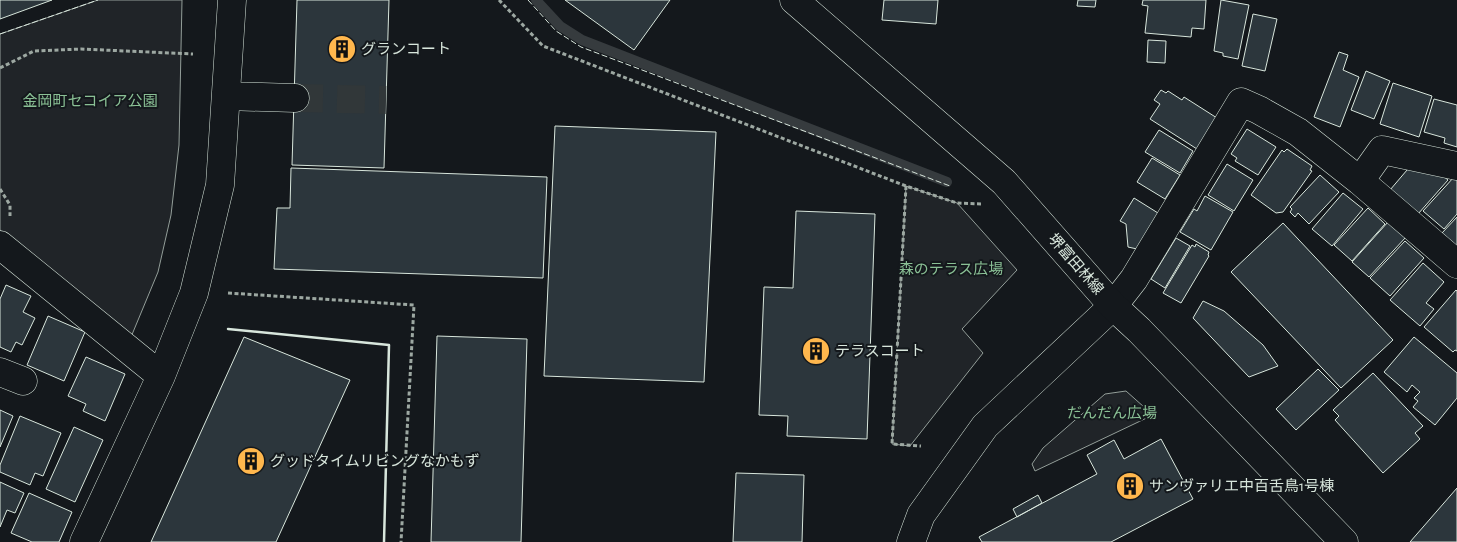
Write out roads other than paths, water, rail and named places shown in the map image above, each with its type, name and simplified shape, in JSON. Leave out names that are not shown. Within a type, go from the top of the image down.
[{"type":"street","points":[[84,542],[161,376],[194,293],[220,185],[232,0]]},
{"type":"street","name":"堺富田林線","points":[[794,0],[1004,182],[1113,306],[1146,337],[1344,542]]},
{"type":"street","points":[[226,96],[295,98]]},
{"type":"street","points":[[911,542],[921,515],[985,426],[1113,306],[1141,269],[1241,102],[1298,132],[1360,181],[1457,264]]},
{"type":"street","points":[[1360,181],[1382,150],[1457,166]]},
{"type":"street","points":[[0,246],[161,376]]},
{"type":"waterway","points":[[536,0],[560,26],[582,40],[947,182]]},
{"type":"tunnel","points":[[295,98],[386,100]]},
{"type":"place","name":"グランコート","points":[[342,49]]},
{"type":"place","name":"テラスコート","points":[[816,351]]},
{"type":"place","name":"グッドタイムリビングなかもず","points":[[251,461]]},
{"type":"place","name":"サンヴァリエ中百舌鳥1号棟","points":[[1130,486]]},
{"type":"park label","name":"金岡町セコイア公園","points":[[90,101]]},
{"type":"park label","name":"森のテラス広場","points":[[951,269]]},
{"type":"park label","name":"だんだん広場","points":[[1112,413]]}]
